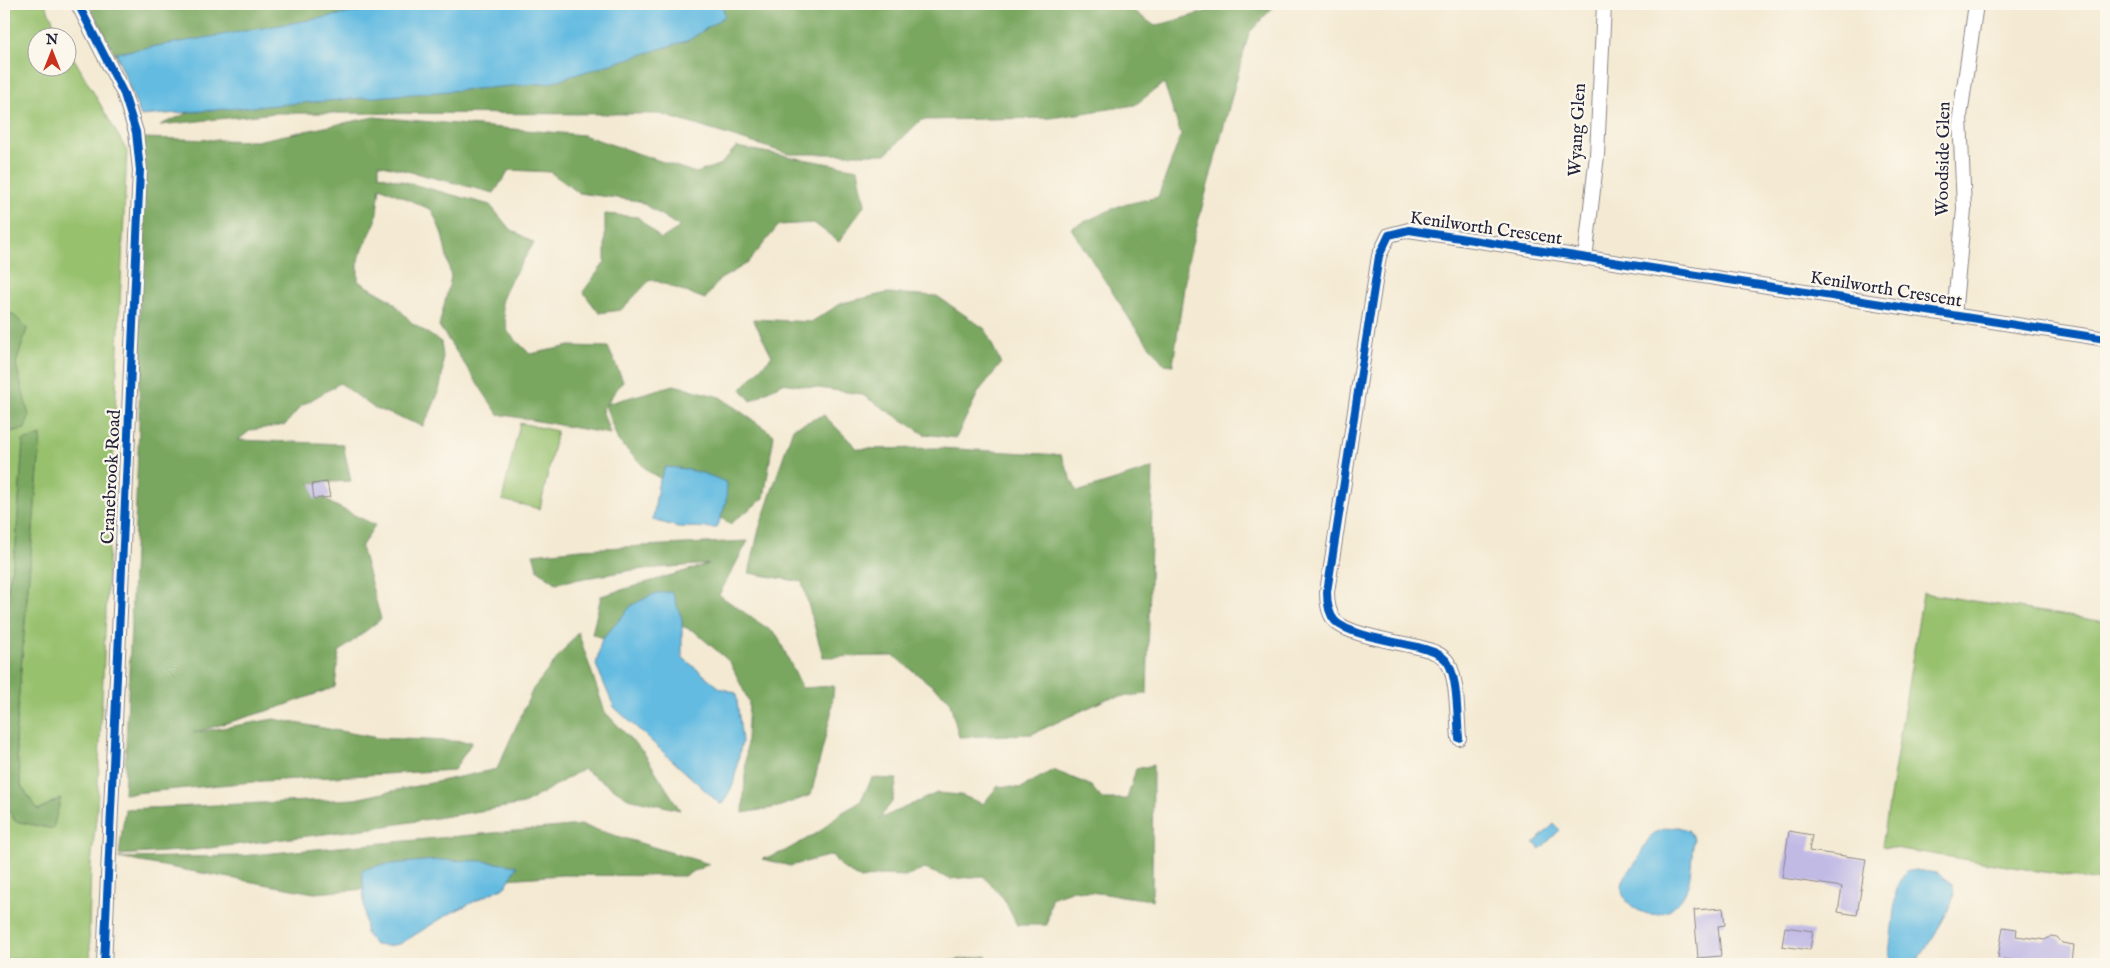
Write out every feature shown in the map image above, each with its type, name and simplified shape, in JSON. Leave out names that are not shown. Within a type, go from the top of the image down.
[{"type":"street","name":"Cranebrook Road","points":[[78,4],[124,94],[136,132],[140,170],[104,964]]},
{"type":"street","name":"Wyang Glen","points":[[1585,259],[1597,155],[1604,4]]},
{"type":"street","name":"Woodside Glen","points":[[1954,316],[1964,209],[1960,116],[1976,4]]},
{"type":"street","name":"Kenilworth Crescent","points":[[1459,738],[1452,678],[1448,662],[1443,657],[1426,649],[1342,626],[1336,622],[1328,606],[1327,592],[1379,256],[1389,235],[1409,230],[2106,339]]},
{"type":"green space","points":[[4,4],[45,4],[57,28],[28,28],[28,78],[78,78],[78,65],[127,151],[97,810],[91,865],[89,929],[91,964],[71,964],[71,959],[4,960],[4,801],[15,821],[53,829],[60,798],[38,810],[21,786],[15,739],[41,435],[23,441],[16,545],[4,610],[4,433],[25,429],[21,386],[16,364],[27,328],[13,314],[4,313]]},
{"type":"green space","points":[[88,4],[554,4],[131,83]]},
{"type":"green space","points":[[683,4],[1124,4],[1155,26],[1219,8],[1221,4],[1276,4],[1249,33],[1188,259],[1173,365],[1164,364],[1136,329],[1071,228],[1119,206],[1158,197],[1181,135],[1164,83],[1135,105],[1051,118],[921,120],[886,154],[789,154],[660,114],[276,113],[160,125],[316,58]]},
{"type":"green space","points":[[374,117],[583,135],[696,173],[721,164],[736,147],[858,169],[865,204],[839,242],[814,223],[779,225],[748,263],[719,280],[705,299],[651,279],[621,310],[599,313],[583,292],[605,262],[605,214],[638,217],[661,239],[680,227],[639,201],[579,193],[550,172],[509,170],[494,193],[379,164],[379,175],[490,205],[509,228],[534,243],[509,283],[501,302],[508,332],[530,354],[570,346],[608,347],[623,381],[606,404],[674,385],[720,397],[774,435],[764,498],[730,524],[683,491],[649,472],[618,441],[605,405],[602,409],[610,434],[498,414],[439,326],[451,277],[442,234],[432,210],[380,187],[376,221],[358,260],[358,281],[391,300],[412,323],[441,342],[443,365],[440,386],[423,426],[374,408],[340,383],[301,406],[285,425],[251,430],[238,440],[343,444],[351,481],[309,483],[332,504],[375,525],[361,547],[381,619],[339,652],[335,687],[280,707],[193,733],[274,719],[378,738],[472,742],[454,770],[263,781],[124,794],[139,427],[141,138],[256,141]]},
{"type":"green space","points":[[887,293],[937,296],[985,329],[1001,364],[979,391],[956,438],[924,434],[861,394],[782,383],[751,401],[741,389],[772,356],[753,319],[811,322],[842,303]]},
{"type":"green space","points":[[4,313],[13,314],[27,328],[16,364],[29,416],[25,429],[4,433]]},
{"type":"green space","points":[[824,415],[858,449],[940,448],[1061,455],[1077,492],[1153,468],[1147,694],[1109,698],[1032,734],[959,737],[949,699],[894,656],[823,657],[802,582],[749,573],[759,529],[793,428]]},
{"type":"green space","points":[[520,423],[557,431],[540,509],[502,500]]},
{"type":"green space","points":[[41,435],[15,739],[21,786],[38,810],[61,798],[53,829],[15,821],[4,801],[4,610],[16,545],[23,441]]},
{"type":"green space","points":[[748,541],[719,595],[777,635],[802,688],[834,686],[831,714],[811,795],[778,807],[743,813],[749,702],[730,662],[694,631],[649,613],[614,643],[592,634],[601,596],[709,564],[633,570],[556,583],[538,570],[533,554],[581,549]]},
{"type":"green space","points":[[1923,593],[2106,622],[2106,882],[1882,846]]},
{"type":"green space","points":[[578,632],[605,712],[644,753],[680,810],[628,798],[583,769],[524,804],[373,828],[194,850],[119,855],[125,809],[355,799],[497,769],[533,689]]},
{"type":"green space","points":[[1153,765],[1152,900],[1074,890],[1051,898],[1047,925],[1017,925],[1004,899],[983,876],[950,879],[925,869],[907,876],[881,875],[861,879],[841,867],[832,855],[790,866],[763,859],[783,852],[819,832],[838,815],[860,802],[872,778],[897,779],[892,802],[879,819],[937,793],[961,795],[983,804],[998,786],[1021,788],[1053,770],[1090,785],[1102,799],[1127,799],[1136,769]]},
{"type":"green space","points":[[581,825],[709,864],[684,876],[562,875],[314,893],[118,858],[240,856]]},
{"type":"green space","points":[[986,956],[992,964],[943,964],[943,962]]},
{"type":"green space","points":[[71,959],[71,964],[4,964],[4,960]]},
{"type":"water","points":[[403,4],[722,4],[725,16],[689,40],[549,83],[141,116],[116,53]]},
{"type":"water","points":[[665,467],[697,472],[727,483],[726,503],[717,528],[678,527],[653,520],[658,485]]},
{"type":"water","points":[[672,592],[682,619],[682,657],[720,688],[736,693],[742,741],[733,785],[723,803],[720,804],[614,707],[596,665],[601,641],[632,605],[656,593]]},
{"type":"water","points":[[1554,824],[1560,830],[1540,849],[1534,843]]},
{"type":"water","points":[[1678,827],[1688,830],[1694,839],[1687,887],[1680,900],[1674,906],[1662,913],[1647,914],[1626,900],[1622,889],[1624,878],[1653,834],[1662,829]]},
{"type":"water","points":[[436,860],[483,861],[517,866],[506,886],[447,915],[400,944],[375,945],[366,934],[362,870],[380,865]]},
{"type":"water","points":[[1915,870],[1937,873],[1952,884],[1954,891],[1953,899],[1921,955],[1911,964],[1895,964],[1889,955],[1896,892],[1899,882],[1906,872]]},
{"type":"building","points":[[327,482],[330,497],[314,499],[312,484]]},
{"type":"building","points":[[1789,831],[1812,835],[1809,851],[1866,859],[1857,915],[1838,912],[1842,887],[1782,878]]},
{"type":"building","points":[[1723,908],[1725,925],[1718,926],[1721,956],[1698,958],[1694,910]]},
{"type":"building","points":[[1785,927],[1813,931],[1810,950],[1782,946]]},
{"type":"building","points":[[2003,927],[2017,929],[2016,936],[2045,940],[2051,936],[2057,937],[2062,943],[2074,945],[2072,963],[2057,961],[2057,964],[2017,964],[2017,961],[1998,958]]},
{"type":"cycle path","points":[[78,4],[124,94],[136,132],[140,170],[104,964]]},
{"type":"cycle path","points":[[1459,738],[1454,679],[1448,663],[1439,654],[1351,630],[1335,621],[1329,611],[1327,592],[1379,256],[1389,235],[1409,230],[2106,339]]}]
